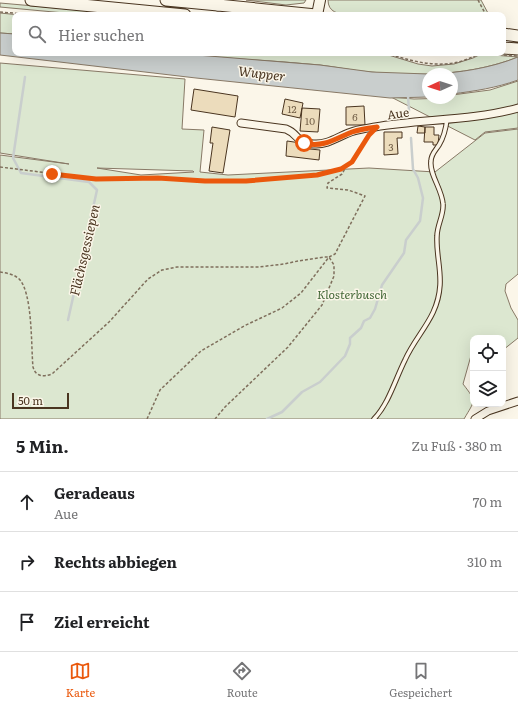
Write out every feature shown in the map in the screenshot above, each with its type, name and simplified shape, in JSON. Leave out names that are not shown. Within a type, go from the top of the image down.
[{"type":"main road","points":[[32,0],[154,12]]},
{"type":"main road","points":[[166,0],[287,12]]},
{"type":"main road","points":[[317,12],[320,0]]},
{"type":"main road","points":[[506,34],[518,36]]},
{"type":"main road","points":[[506,48],[518,49]]},
{"type":"street","name":"Aue","points":[[241,123],[284,128],[290,130],[304,143],[316,145],[326,144],[354,131],[413,122],[498,113],[518,108]]},
{"type":"street","points":[[475,419],[488,411],[518,401]]},
{"type":"lane","points":[[374,419],[385,404],[406,358],[432,317],[439,294],[440,273],[437,236],[443,205],[441,192],[431,168],[430,160],[445,133],[447,119]]},
{"type":"path","points":[[478,0],[484,12]]},
{"type":"path","points":[[0,12],[12,13]]},
{"type":"path","points":[[506,55],[518,56]]},
{"type":"path","points":[[396,56],[418,63],[432,65],[454,63],[474,56]]},
{"type":"path","points":[[0,166],[96,179],[158,178],[205,181],[246,181],[317,175],[335,171],[352,162],[369,135],[377,127]]},
{"type":"path","points":[[148,419],[160,390],[201,351],[244,326],[282,308],[301,293],[328,257],[335,254],[366,196],[348,190],[327,188],[328,183],[342,174],[347,165]]},
{"type":"path","points":[[0,272],[18,278],[24,286],[31,326],[34,372],[45,377],[52,374],[114,317],[148,279],[162,270],[177,266],[259,267],[284,264],[324,256],[328,257],[334,265],[334,276],[322,305],[288,347],[215,419]]},
{"type":"green space","points":[[246,0],[306,0],[304,3],[286,5]]},
{"type":"green space","points":[[328,0],[481,0],[487,12],[334,12],[328,4]]},
{"type":"green space","points":[[0,3],[102,12],[54,12],[0,7]]},
{"type":"green space","points":[[0,13],[12,14],[12,34],[0,33]]},
{"type":"green space","points":[[200,56],[392,56],[418,64],[432,66],[454,64],[477,56],[518,57],[483,68],[464,71],[458,72],[458,68],[422,68],[422,74],[389,74],[302,63]]},
{"type":"green space","name":"Klosterbusch","points":[[0,63],[185,79],[182,129],[204,130],[200,172],[228,175],[369,168],[435,172],[485,133],[518,129],[518,274],[506,284],[505,291],[511,308],[518,320],[518,338],[506,348],[506,335],[470,335],[470,359],[463,384],[470,393],[470,407],[464,419],[0,419],[0,155],[69,164],[0,153]],"holes":[[[97,168],[193,171],[194,172],[141,175]]]},
{"type":"green space","points":[[518,81],[518,128],[485,132],[475,140],[391,97],[422,99],[422,104],[458,104],[458,94],[490,90]]},
{"type":"water","name":"Wupper","points":[[0,33],[12,34],[12,56],[209,56],[320,65],[372,72],[422,74],[422,97],[390,98],[196,78],[0,55]]},
{"type":"water","points":[[518,57],[518,80],[485,89],[458,93],[458,71],[475,69]]},
{"type":"building","points":[[194,89],[238,96],[235,117],[191,110]]},
{"type":"building","points":[[285,99],[303,103],[300,118],[282,114]]},
{"type":"building","points":[[364,106],[365,125],[346,125],[346,107]]},
{"type":"building","points":[[302,108],[320,109],[318,132],[300,131]]},
{"type":"building","points":[[418,126],[425,127],[425,133],[417,133]]},
{"type":"building","points":[[212,127],[230,130],[223,173],[209,171],[213,143],[210,143]]},
{"type":"building","points":[[425,127],[434,127],[434,135],[439,135],[437,145],[433,145],[433,142],[424,142]]},
{"type":"building","points":[[384,132],[402,132],[402,138],[397,138],[398,154],[384,155]]},
{"type":"building","points":[[287,141],[301,143],[300,148],[320,150],[319,160],[286,156]]},
{"type":"waterway","name":"Flächsgessiepen","points":[[25,77],[13,158],[21,173],[89,182],[97,190],[68,320]]},
{"type":"waterway","points":[[408,96],[409,111]]},
{"type":"waterway","points":[[267,419],[282,412],[302,392],[320,382],[345,356],[350,344],[350,338],[361,328],[364,321],[370,318],[375,309],[382,285],[404,253],[406,240],[420,221],[423,198],[418,178],[413,169],[411,138]]},
{"type":"route","points":[[52,174],[96,179],[158,178],[205,181],[246,181],[301,178],[335,171],[352,162],[369,135],[377,127],[354,131],[326,144],[316,145],[304,143]]}]
